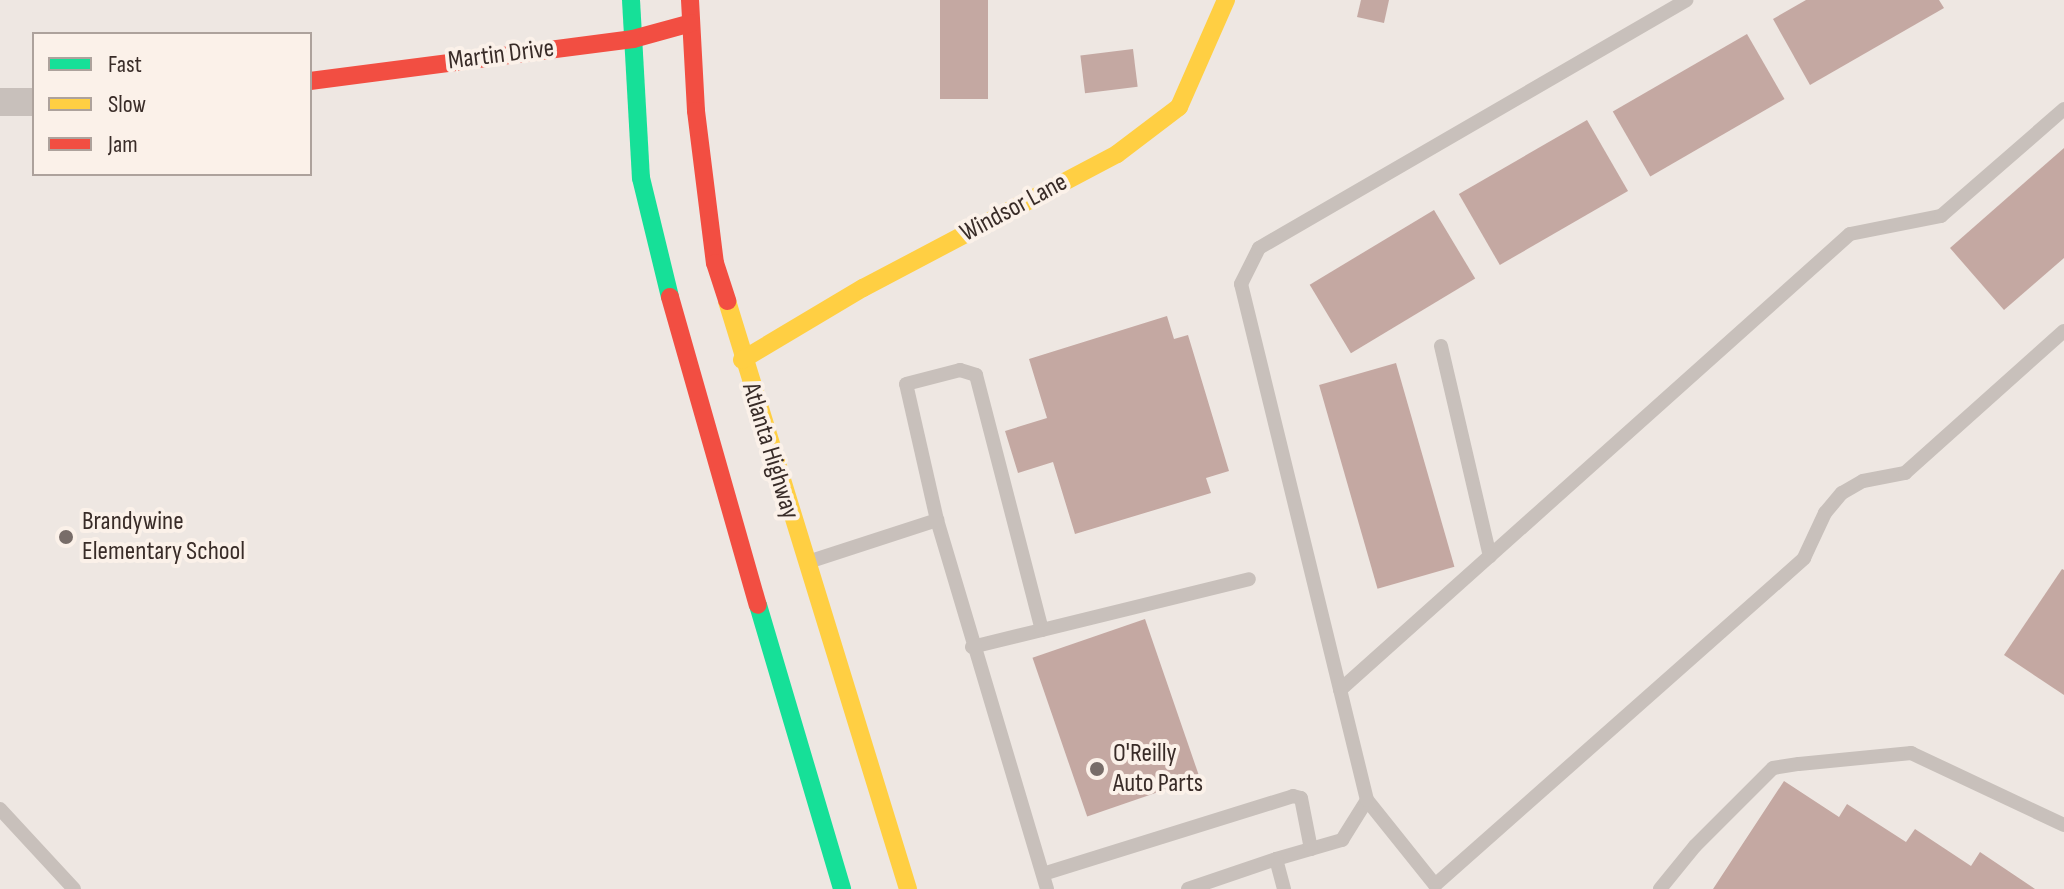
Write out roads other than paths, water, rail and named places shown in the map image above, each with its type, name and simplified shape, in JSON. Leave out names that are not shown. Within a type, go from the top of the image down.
[{"type":"main road","points":[[631,0],[641,178],[689,374],[842,889]]},
{"type":"main road","name":"Atlanta Highway","points":[[690,0],[696,111],[715,263],[804,564],[908,889]]},
{"type":"main road","name":"Windsor Lane","points":[[742,360],[863,288],[1117,154],[1179,107],[1211,44],[1226,0]]},
{"type":"main road","name":"Martin Drive","points":[[312,81],[633,39],[691,23]]},
{"type":"street","points":[[0,102],[32,102]]},
{"type":"lane","points":[[1686,0],[1259,248],[1241,284],[1367,800],[1435,885],[1804,558],[1825,513],[1842,493],[1863,481],[1905,473],[2064,331]]},
{"type":"lane","points":[[1340,690],[1850,234],[1941,216],[2064,109]]},
{"type":"lane","points":[[1441,346],[1490,556]]},
{"type":"lane","points":[[1042,630],[976,375],[960,370],[906,384],[937,520],[972,647],[1047,889]]},
{"type":"lane","points":[[804,564],[937,520]]},
{"type":"lane","points":[[972,647],[1249,579]]},
{"type":"lane","points":[[1660,889],[1773,768],[1911,753],[2064,825]]},
{"type":"lane","points":[[1043,874],[1293,796],[1301,798],[1311,849]]},
{"type":"lane","points":[[1188,889],[1342,840],[1367,800]]},
{"type":"lane","points":[[0,809],[74,889]]},
{"type":"lane","points":[[1276,859],[1284,889]]},
{"type":"place","name":"Brandywine Elementary School","points":[[66,537]]},
{"type":"place","name":"O'Reilly Auto Parts","points":[[1097,769]]}]
